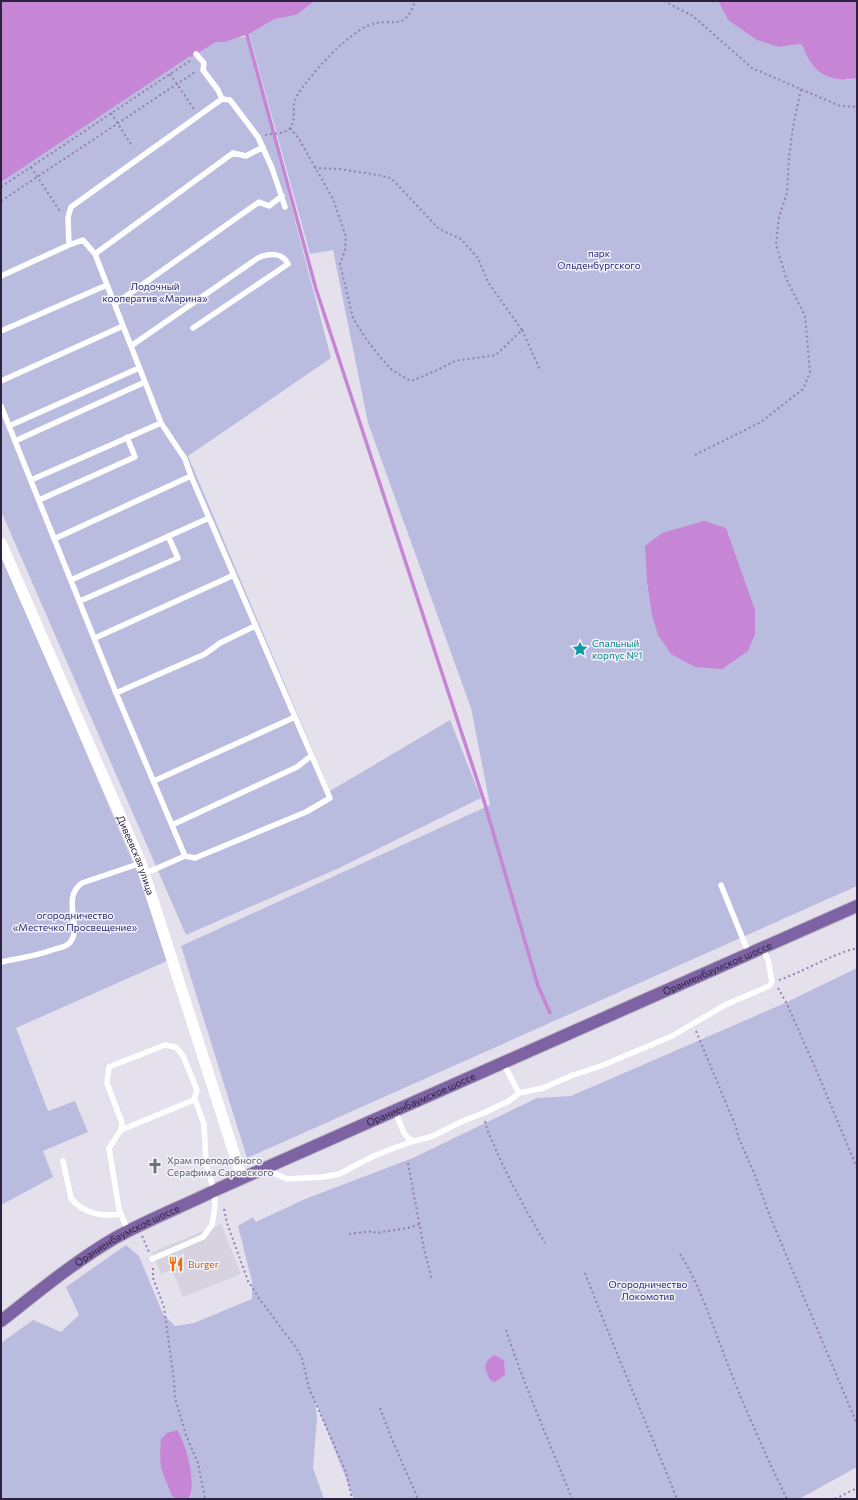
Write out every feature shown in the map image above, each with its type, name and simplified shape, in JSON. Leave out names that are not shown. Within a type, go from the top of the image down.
[{"type":"main road","name":"Ораниенбаумское шоссе","points":[[1,1321],[66,1270],[128,1231],[264,1168],[857,906]]},
{"type":"street","name":"Дивеевская улица","points":[[1,543],[141,863],[242,1178]]},
{"type":"lane","points":[[196,54],[204,63],[203,70],[222,98],[230,100],[258,137],[272,168],[285,207]]},
{"type":"lane","points":[[69,245],[68,218],[71,207],[222,98]]},
{"type":"lane","points":[[95,254],[233,153],[246,156],[263,147]]},
{"type":"lane","points":[[115,304],[258,202],[269,206],[282,196]]},
{"type":"lane","points":[[1,276],[69,245],[84,240],[95,254],[161,423],[185,459],[255,626],[330,798],[306,812],[195,858],[185,856],[144,874]]},
{"type":"lane","points":[[131,346],[258,258],[266,254],[272,254],[281,256],[287,262],[288,264],[193,328]]},
{"type":"lane","points":[[1,331],[107,285]]},
{"type":"lane","points":[[1,381],[123,326]]},
{"type":"lane","points":[[9,426],[140,368]]},
{"type":"lane","points":[[15,441],[145,382]]},
{"type":"lane","points":[[1,406],[116,693],[185,856]]},
{"type":"lane","points":[[31,480],[161,423]]},
{"type":"lane","points":[[39,500],[135,458],[127,438]]},
{"type":"lane","points":[[54,538],[191,476]]},
{"type":"lane","points":[[71,580],[209,518]]},
{"type":"lane","points":[[80,602],[178,558],[168,536]]},
{"type":"lane","points":[[95,638],[234,575]]},
{"type":"lane","points":[[116,693],[205,654],[220,643],[255,626]]},
{"type":"lane","points":[[154,782],[295,718]]},
{"type":"lane","points":[[172,825],[297,767],[311,756]]},
{"type":"lane","points":[[1,962],[36,956],[67,945],[73,938],[74,933],[72,900],[76,887],[82,883],[141,863]]},
{"type":"lane","points":[[721,885],[749,954]]},
{"type":"lane","points":[[264,1168],[287,1179],[323,1178],[339,1174],[374,1156],[414,1141],[433,1136],[460,1122],[486,1112],[508,1101],[519,1093],[543,1088],[573,1075],[601,1066],[672,1036],[725,1005],[764,990],[772,982],[768,960],[762,948]]},
{"type":"lane","points":[[128,1231],[119,1209],[109,1148],[121,1130],[122,1124],[107,1083],[109,1067],[165,1045],[176,1047],[183,1056],[197,1090],[194,1100],[204,1124],[206,1164],[214,1191],[215,1206],[212,1226],[203,1237],[152,1259]]},
{"type":"lane","points":[[503,1063],[519,1093]]},
{"type":"lane","points":[[121,1130],[194,1100]]},
{"type":"lane","points":[[395,1111],[404,1132],[409,1139],[414,1141]]},
{"type":"lane","points":[[63,1161],[71,1198],[80,1208],[97,1214],[121,1214]]},
{"type":"path","points":[[269,134],[282,133],[290,128],[294,119],[294,102],[299,91],[342,44],[366,26],[406,20],[411,14],[416,1]]},
{"type":"path","points":[[664,1],[693,16],[752,68],[840,106],[857,107]]},
{"type":"path","points":[[1,187],[191,60]]},
{"type":"path","points":[[1,201],[196,71]]},
{"type":"path","points":[[170,74],[196,111]]},
{"type":"path","points":[[695,455],[761,422],[803,390],[810,372],[805,316],[786,278],[776,244],[779,217],[787,193],[793,127],[801,89]]},
{"type":"path","points":[[111,114],[132,146]]},
{"type":"path","points":[[290,128],[299,140],[333,199],[346,237],[345,250],[340,264],[353,318],[370,345],[392,370],[411,381],[455,361],[496,355],[522,330]]},
{"type":"path","points":[[857,162],[857,179]]},
{"type":"path","points":[[31,167],[64,216]]},
{"type":"path","points":[[315,168],[348,170],[391,178],[439,229],[460,239],[478,258],[488,282],[522,330],[540,370]]},
{"type":"path","points":[[857,948],[848,950],[772,982],[781,994],[794,1020],[857,1168]]},
{"type":"path","points":[[693,1024],[736,1127],[739,1139],[755,1175],[769,1214],[857,1424]]},
{"type":"path","points":[[486,1112],[485,1120],[487,1132],[517,1194],[544,1243]]},
{"type":"path","points":[[408,1163],[432,1280]]},
{"type":"path","points":[[224,1209],[226,1223],[248,1281],[302,1358],[310,1388],[346,1472],[352,1499]]},
{"type":"path","points":[[349,1234],[372,1231],[376,1233],[408,1228],[420,1224]]},
{"type":"path","points":[[680,1254],[700,1294],[764,1451],[787,1499]]},
{"type":"path","points":[[584,1273],[604,1325],[633,1389],[677,1499]]},
{"type":"path","points":[[153,1278],[164,1307],[174,1381],[174,1398],[186,1435],[198,1463],[205,1499]]},
{"type":"path","points":[[506,1330],[541,1426],[553,1450],[572,1499]]},
{"type":"path","points":[[380,1408],[418,1499]]},
{"type":"path","points":[[835,1499],[857,1488]]},
{"type":"shaded area","points":[[1,1],[315,1],[296,15],[275,19],[249,34],[224,42],[216,42],[191,57],[190,56],[1,182]]},
{"type":"shaded area","points":[[718,1],[857,1],[857,78],[838,79],[821,73],[810,62],[801,44],[779,47],[757,40],[728,20]]},
{"type":"shaded area","points":[[704,521],[726,528],[755,610],[755,634],[748,651],[722,669],[695,667],[671,654],[658,635],[652,615],[647,581],[645,546],[662,533]]},
{"type":"shaded area","points":[[221,1224],[241,1274],[183,1297],[172,1270],[161,1274],[152,1252]]},
{"type":"shaded area","points":[[494,1355],[504,1360],[505,1375],[495,1382],[490,1380],[485,1368],[487,1361]]},
{"type":"shaded area","points":[[177,1430],[184,1444],[190,1464],[192,1485],[191,1493],[188,1499],[176,1499],[172,1496],[161,1468],[161,1439],[167,1433]]},
{"type":"green space","name":"парк Ольденбургского","points":[[315,1],[718,1],[728,20],[779,47],[801,44],[811,63],[847,80],[857,78],[857,886],[247,1158],[181,946],[490,805],[471,708],[368,423],[333,250],[310,254],[249,34],[275,19],[296,15]]},
{"type":"green space","name":"Лодочный кооператив «Марина»","points":[[247,37],[331,358],[188,456],[330,791],[450,720],[481,798],[339,868],[186,935],[1,511],[1,181],[213,39]]},
{"type":"green space","name":"огородничество «Местечко Просвещение»","points":[[1,557],[4,560],[138,874],[167,961],[16,1028],[48,1111],[75,1101],[88,1132],[43,1151],[53,1177],[1,1205]]},
{"type":"green space","name":"Огородничество Локомотив","points":[[857,968],[857,1467],[799,1499],[354,1499],[315,1400],[317,1419],[313,1468],[324,1499],[188,1499],[190,1496],[172,1496],[176,1499],[1,1499],[1,1343],[33,1320],[61,1332],[79,1315],[66,1287],[126,1245],[139,1256],[163,1314],[175,1326],[194,1323],[252,1299],[252,1282],[238,1226],[253,1217],[256,1222],[305,1199],[413,1158],[537,1098],[571,1096],[783,1004]]},
{"type":"waterway","points":[[247,35],[316,289],[484,801],[538,986],[550,1013]]},
{"type":"place","name":"Спальный корпус №1","points":[[580,649]]},
{"type":"place","name":"Храм преподобного Серафима Саровского","points":[[155,1166]]},
{"type":"place","name":"Burger","points":[[176,1264]]}]
